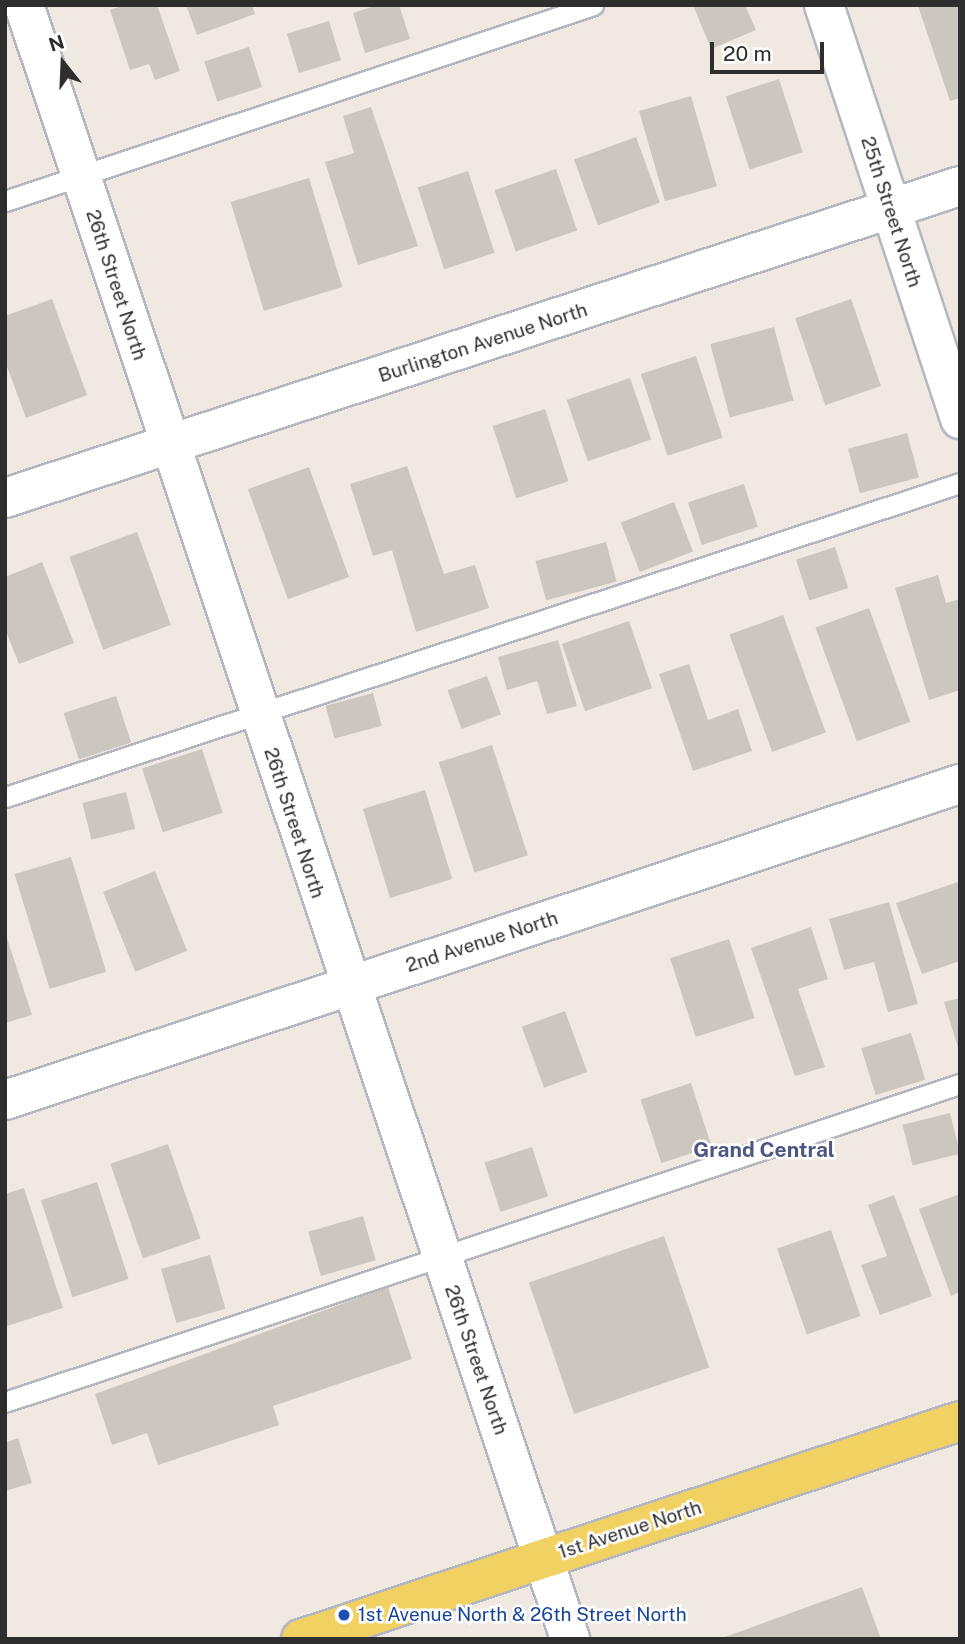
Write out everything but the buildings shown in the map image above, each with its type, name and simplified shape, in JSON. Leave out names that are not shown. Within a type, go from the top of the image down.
[{"type":"main road","name":"1st Avenue North","points":[[312,1637],[960,1421]]},
{"type":"street","name":"26th Street North","points":[[24,5],[348,986],[570,1639]]},
{"type":"street","name":"25th Street North","points":[[824,5],[960,419]]},
{"type":"street","name":"Burlington Avenue North","points":[[5,498],[960,186]]},
{"type":"street","name":"2nd Avenue North","points":[[5,1100],[960,784]]},
{"type":"lane","points":[[5,201],[593,5]]},
{"type":"lane","points":[[5,797],[960,483]]},
{"type":"lane","points":[[5,1402],[960,1084]]},
{"type":"place","name":"1st Avenue North & 26th Street North","points":[[344,1615]]},
{"type":"district","name":"Grand Central","points":[[764,1150]]}]
